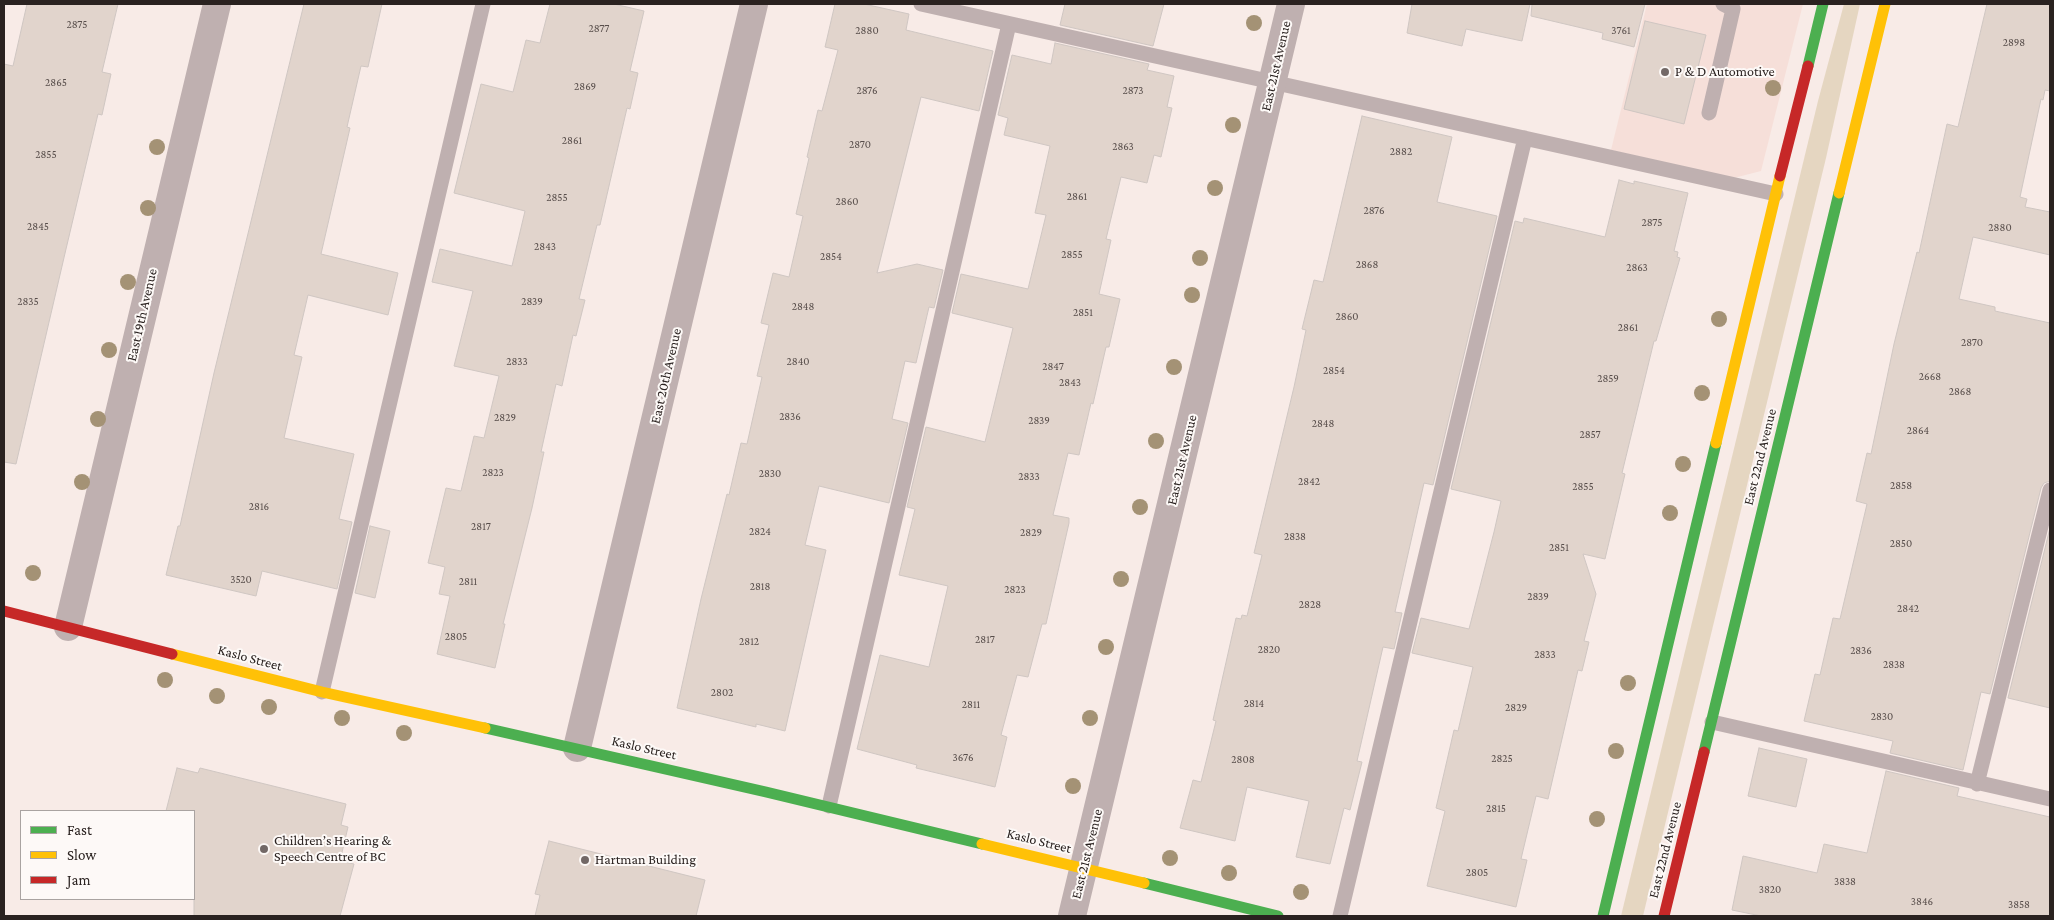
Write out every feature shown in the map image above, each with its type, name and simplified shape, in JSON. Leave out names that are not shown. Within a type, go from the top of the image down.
[{"type":"street","name":"East 19th Avenue","points":[[68,627],[217,4]]},
{"type":"street","name":"East 20th Avenue","points":[[578,748],[754,4]]},
{"type":"street","name":"East 21st Avenue","points":[[1072,916],[1290,4]]},
{"type":"street","points":[[1603,916],[1823,4]]},
{"type":"street","name":"East 22nd Avenue","points":[[1664,916],[1885,4]]},
{"type":"street","name":"Kaslo Street","points":[[4,611],[322,692],[578,748],[829,806],[1278,916]]},
{"type":"lane","points":[[322,692],[483,4]]},
{"type":"lane","points":[[921,4],[1776,194]]},
{"type":"lane","points":[[1709,113],[1734,9],[1723,4]]},
{"type":"lane","points":[[829,806],[1009,24]]},
{"type":"lane","points":[[1340,916],[1525,138]]},
{"type":"lane","points":[[1977,784],[2050,490]]},
{"type":"lane","points":[[1712,722],[2050,800]]},
{"type":"shaded area","points":[[1647,4],[1803,4],[1761,171],[1730,179],[1611,150]]},
{"type":"shaded area","points":[[1844,4],[1860,4],[1826,158],[1643,916],[1621,916],[1818,101]]},
{"type":"building","points":[[27,4],[118,4],[102,72],[111,74],[102,115],[98,114],[16,464],[4,462],[4,64],[13,66]]},
{"type":"building","points":[[304,4],[382,4],[368,67],[361,66],[347,127],[350,128],[321,254],[398,273],[388,315],[308,295],[294,355],[302,357],[284,438],[354,454],[339,519],[352,522],[337,589],[262,571],[256,596],[166,575],[178,526],[180,526],[214,373]]},
{"type":"building","points":[[550,4],[614,4],[644,11],[630,71],[638,73],[630,109],[627,108],[600,225],[597,225],[579,299],[585,300],[576,336],[573,335],[562,386],[556,384],[541,452],[544,452],[532,508],[503,624],[505,624],[495,668],[437,654],[450,596],[439,594],[445,567],[428,563],[446,488],[461,491],[474,436],[484,438],[499,376],[454,366],[473,291],[432,282],[440,249],[512,266],[525,211],[454,193],[481,84],[513,92],[526,40],[540,43]]},
{"type":"building","points":[[835,4],[864,4],[909,14],[906,30],[993,51],[979,111],[921,97],[877,273],[917,264],[943,270],[934,308],[929,307],[916,363],[905,361],[892,419],[908,423],[889,503],[819,486],[805,545],[826,550],[785,731],[756,724],[756,727],[677,708],[727,494],[729,495],[741,443],[747,444],[762,377],[757,376],[769,325],[761,323],[773,273],[789,277],[803,216],[796,214],[809,158],[807,157],[818,110],[822,111],[838,50],[825,47]]},
{"type":"building","points":[[1065,4],[1164,4],[1153,46],[1060,25]]},
{"type":"building","points":[[1412,4],[1530,4],[1522,41],[1466,29],[1462,46],[1407,33]]},
{"type":"building","points":[[1532,4],[1645,4],[1634,47],[1602,39],[1603,33],[1531,16]]},
{"type":"building","points":[[1987,4],[2050,4],[2050,91],[2045,90],[2043,100],[2041,99],[2020,197],[2027,199],[2025,207],[2050,212],[2050,255],[1973,237],[1959,299],[1995,307],[1995,311],[2050,323],[2050,481],[2044,483],[2041,488],[1990,694],[1981,692],[1963,770],[1890,753],[1893,741],[1804,721],[1815,674],[1820,675],[1833,618],[1840,619],[1867,504],[1856,501],[1867,453],[1871,454],[1894,344],[1917,252],[1919,253],[1947,124],[1958,127]]},
{"type":"building","name":"P & D Automotive","points":[[1645,21],[1706,35],[1684,124],[1624,109]]},
{"type":"building","points":[[1055,43],[1149,64],[1147,70],[1174,76],[1167,107],[1172,108],[1161,157],[1154,155],[1147,183],[1121,177],[1106,239],[1111,240],[1099,294],[1120,299],[1109,347],[1106,347],[1093,404],[1091,403],[1079,455],[1068,453],[1053,515],[1069,518],[1069,523],[1046,624],[1042,624],[1028,677],[1017,675],[1001,735],[1007,737],[995,787],[916,768],[917,765],[857,749],[880,655],[929,667],[948,586],[899,575],[915,509],[907,507],[926,427],[985,442],[1013,328],[952,313],[961,274],[1028,289],[1046,215],[1035,213],[1050,146],[1004,135],[1008,118],[998,115],[1012,55],[1051,64]]},
{"type":"building","points":[[1362,116],[1452,137],[1437,202],[1497,216],[1433,485],[1424,483],[1395,612],[1402,613],[1394,649],[1383,647],[1357,761],[1362,762],[1350,810],[1344,808],[1330,864],[1296,857],[1309,801],[1247,787],[1235,841],[1180,828],[1193,780],[1201,782],[1216,721],[1213,720],[1236,618],[1241,619],[1242,615],[1247,616],[1262,555],[1254,553],[1294,387],[1306,330],[1302,329],[1314,280],[1323,282]]},
{"type":"building","points":[[1619,180],[1634,184],[1634,181],[1688,193],[1674,251],[1678,252],[1677,257],[1680,258],[1656,341],[1654,341],[1622,473],[1625,474],[1605,559],[1583,554],[1596,594],[1584,641],[1589,642],[1582,671],[1578,670],[1548,799],[1536,796],[1521,859],[1527,860],[1516,907],[1427,886],[1445,811],[1436,808],[1454,730],[1458,731],[1473,667],[1412,653],[1421,618],[1469,629],[1494,532],[1501,501],[1451,489],[1515,221],[1523,223],[1524,218],[1605,237]]},
{"type":"building","points":[[370,526],[390,531],[375,598],[355,593]]},
{"type":"building","points":[[2050,528],[2050,708],[2008,698]]},
{"type":"building","points":[[1759,748],[1807,759],[1796,807],[1748,796]]},
{"type":"building","name":"Children’s Hearing & Speech Centre of BC","points":[[177,768],[198,773],[200,768],[346,804],[341,825],[348,827],[340,861],[354,864],[340,916],[194,916],[195,810],[166,810]]},
{"type":"building","points":[[1886,771],[1959,788],[1957,796],[2050,817],[2050,916],[1761,916],[1732,910],[1743,856],[1817,873],[1824,844],[1867,853]]},
{"type":"building","name":"Hartman Building","points":[[549,841],[705,880],[696,916],[535,916],[540,895],[535,894]]},
{"type":"traffic: fast","points":[[1808,66],[1823,4]]},
{"type":"traffic: fast","points":[[1704,752],[1839,193]]},
{"type":"traffic: fast","points":[[1603,916],[1716,443]]},
{"type":"traffic: fast","points":[[485,728],[766,792],[982,844]]},
{"type":"traffic: fast","points":[[1144,883],[1278,916]]},
{"type":"traffic: slow","points":[[1839,193],[1885,4]]},
{"type":"traffic: slow","points":[[1716,443],[1780,176]]},
{"type":"traffic: slow","points":[[172,654],[322,692],[485,728]]},
{"type":"traffic: slow","points":[[982,844],[1144,883]]},
{"type":"traffic: jam","points":[[1780,176],[1808,66]]},
{"type":"traffic: jam","points":[[4,611],[172,654]]},
{"type":"traffic: jam","points":[[1664,916],[1704,752]]},
{"type":"place","name":"P & D Automotive","points":[[1665,72]]},
{"type":"place","name":"Children’s Hearing & Speech Centre of BC","points":[[264,849]]},
{"type":"place","name":"Hartman Building","points":[[585,860]]}]
